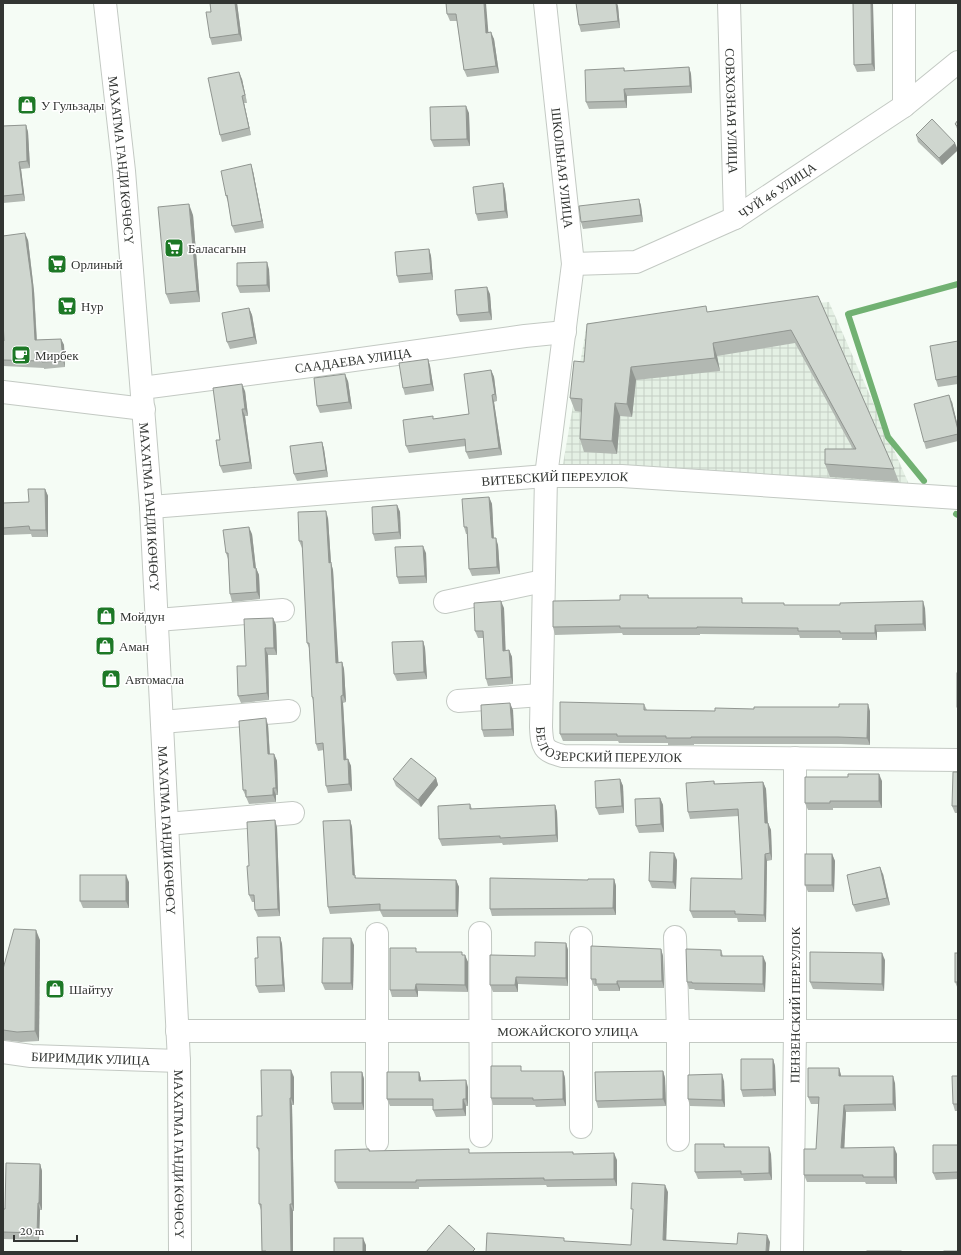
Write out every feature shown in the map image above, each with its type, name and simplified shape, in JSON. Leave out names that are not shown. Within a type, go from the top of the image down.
[{"type":"street","name":"МАХАТМА ГАНДИ КӨЧӨСҮ","points":[[105,3],[124,171],[151,507],[179,1062],[180,1252]]},
{"type":"street","name":"ШКОЛЬНАЯ УЛИЦА","points":[[545,3],[573,264],[565,332]]},
{"type":"street","name":"СОВХОЗНАЯ УЛИЦА","points":[[729,3],[735,218]]},
{"type":"street","points":[[904,3],[904,106]]},
{"type":"street","name":"ЧУЙ 46 УЛИЦА","points":[[573,264],[636,262],[735,218],[904,106],[958,62]]},
{"type":"street","name":"СААДАЕВА УЛИЦА","points":[[142,388],[525,336],[565,332]]},
{"type":"street","name":"БЕЛОЗЕРСКИЙ ПЕРЕУЛОК","points":[[565,332],[546,476],[541,742],[549,752],[563,756],[958,760]]},
{"type":"street","points":[[3,392],[144,409]]},
{"type":"street","name":"ВИТЕБСКИЙ ПЕРЕУЛОК","points":[[151,507],[546,476],[622,476],[958,498]]},
{"type":"street","points":[[445,602],[543,581]]},
{"type":"street","points":[[157,620],[283,610]]},
{"type":"street","points":[[458,701],[541,695]]},
{"type":"street","points":[[162,722],[288,711]]},
{"type":"street","name":"ПЕНЗЕНСКИЙ ПЕРЕУЛОК","points":[[792,1252],[795,1030],[795,758]]},
{"type":"street","points":[[167,824],[293,813]]},
{"type":"street","points":[[377,934],[377,1142]]},
{"type":"street","points":[[480,934],[481,1136]]},
{"type":"street","points":[[676,937],[678,1140]]},
{"type":"street","points":[[581,938],[581,1127]]},
{"type":"street","name":"МОЖАЙСКОГО УЛИЦА","points":[[177,1031],[958,1031]]},
{"type":"street","name":"БИРИМДИК УЛИЦА","points":[[3,1052],[31,1056],[179,1062]]},
{"type":"shaded area","points":[[829,302],[911,489],[562,470],[587,323]]},
{"type":"building","points":[[210,3],[235,3],[239,34],[210,38],[206,12],[211,12]]},
{"type":"building","points":[[446,3],[484,3],[486,33],[491,32],[496,66],[464,70],[456,14],[447,14]]},
{"type":"building","points":[[576,3],[616,3],[618,21],[579,25]]},
{"type":"building","points":[[853,3],[871,3],[872,64],[854,65]]},
{"type":"building","points":[[689,67],[690,86],[624,89],[625,101],[586,102],[585,70],[624,68],[624,71]]},
{"type":"building","points":[[239,72],[245,95],[242,96],[249,128],[220,135],[208,78]]},
{"type":"building","points":[[466,106],[467,139],[431,140],[430,107]]},
{"type":"building","points":[[932,119],[955,143],[939,158],[916,135]]},
{"type":"building","points":[[958,120],[958,127],[955,124]]},
{"type":"building","points":[[26,125],[27,161],[19,162],[23,194],[3,196],[3,126]]},
{"type":"building","points":[[251,164],[262,221],[232,226],[221,171]]},
{"type":"building","points":[[503,183],[505,211],[476,214],[473,187]]},
{"type":"building","points":[[639,199],[641,215],[581,222],[579,206]]},
{"type":"building","points":[[189,204],[197,291],[166,294],[158,207]]},
{"type":"building","points":[[25,233],[32,284],[35,340],[61,339],[63,361],[42,362],[3,360],[3,236]]},
{"type":"building","points":[[429,249],[431,273],[397,276],[395,252]]},
{"type":"building","points":[[267,262],[267,285],[237,286],[237,263]]},
{"type":"building","points":[[487,287],[489,312],[457,315],[455,290]]},
{"type":"building","points":[[818,296],[894,469],[825,464],[825,449],[856,449],[791,330],[713,343],[715,358],[631,367],[627,404],[615,403],[612,441],[580,439],[582,399],[570,398],[574,361],[584,362],[587,324],[706,306],[707,312]]},
{"type":"building","points":[[249,308],[254,337],[227,342],[222,313]]},
{"type":"building","points":[[958,341],[958,376],[936,380],[930,346]]},
{"type":"building","points":[[428,359],[431,384],[403,388],[399,363]]},
{"type":"building","points":[[491,370],[495,394],[492,395],[499,448],[466,452],[465,439],[406,446],[403,420],[433,416],[433,419],[469,414],[464,374]]},
{"type":"building","points":[[345,374],[349,402],[317,406],[314,378]]},
{"type":"building","points":[[242,384],[245,409],[242,409],[250,462],[220,466],[216,440],[220,440],[213,388]]},
{"type":"building","points":[[949,395],[958,434],[924,442],[914,404]]},
{"type":"building","points":[[322,442],[326,470],[294,474],[290,446]]},
{"type":"building","points":[[28,489],[45,489],[46,530],[30,530],[29,526],[3,528],[3,503],[29,502]]},
{"type":"building","points":[[489,497],[492,538],[496,538],[497,567],[469,569],[467,527],[464,527],[462,499]]},
{"type":"building","points":[[397,505],[399,532],[373,534],[372,507]]},
{"type":"building","points":[[326,511],[329,563],[331,562],[336,663],[342,662],[343,695],[341,696],[344,760],[348,759],[349,784],[326,786],[323,743],[316,744],[309,643],[307,643],[302,541],[299,541],[298,512]]},
{"type":"building","points":[[249,527],[254,568],[256,568],[257,592],[230,594],[228,553],[226,553],[223,530]]},
{"type":"building","points":[[423,546],[425,576],[397,577],[395,547]]},
{"type":"building","points":[[620,595],[648,595],[648,598],[742,598],[742,603],[784,603],[784,605],[840,605],[840,603],[923,601],[923,624],[875,625],[875,633],[798,631],[798,628],[620,628],[620,626],[553,627],[553,601],[620,600]]},
{"type":"building","points":[[501,601],[503,651],[509,650],[511,677],[486,679],[483,631],[475,631],[474,603]]},
{"type":"building","points":[[273,618],[274,648],[265,648],[267,693],[238,696],[237,666],[246,666],[244,619]]},
{"type":"building","points":[[423,641],[424,672],[394,674],[392,642]]},
{"type":"building","points":[[958,673],[958,707],[957,707]]},
{"type":"building","points":[[560,702],[644,704],[644,710],[715,711],[715,708],[754,709],[754,707],[839,707],[839,704],[868,704],[867,738],[666,738],[666,736],[617,736],[617,734],[560,734]]},
{"type":"building","points":[[510,703],[512,729],[482,730],[481,705]]},
{"type":"building","points":[[266,718],[268,754],[274,754],[276,788],[273,788],[273,795],[246,797],[246,790],[243,790],[239,721]]},
{"type":"building","points":[[411,758],[436,778],[418,800],[393,779]]},
{"type":"building","points":[[953,772],[958,772],[958,806],[952,806]]},
{"type":"building","points":[[848,774],[879,774],[879,801],[830,801],[830,803],[805,803],[805,777],[848,777]]},
{"type":"building","points":[[620,779],[622,806],[596,808],[595,781]]},
{"type":"building","points":[[714,781],[714,784],[763,782],[765,823],[768,823],[770,853],[765,854],[764,915],[735,914],[735,911],[690,911],[691,878],[742,879],[738,809],[688,812],[686,783]]},
{"type":"building","points":[[660,798],[661,824],[636,826],[635,799]]},
{"type":"building","points":[[470,804],[470,809],[555,805],[556,835],[439,839],[438,806]]},
{"type":"building","points":[[275,820],[278,909],[255,910],[254,895],[249,895],[247,866],[249,866],[247,822]]},
{"type":"building","points":[[350,820],[353,875],[355,875],[355,878],[456,880],[456,910],[380,910],[380,904],[328,907],[323,821]]},
{"type":"building","points":[[650,852],[674,853],[673,882],[649,881]]},
{"type":"building","points":[[805,854],[832,854],[832,885],[805,885]]},
{"type":"building","points":[[880,867],[887,898],[853,905],[847,875]]},
{"type":"building","points":[[80,875],[126,875],[126,901],[80,901]]},
{"type":"building","points":[[490,878],[588,880],[614,879],[613,908],[490,909]]},
{"type":"building","points":[[14,929],[36,930],[35,1031],[17,1032],[3,1030],[3,969]]},
{"type":"building","points":[[257,937],[280,937],[283,985],[256,986],[255,958],[258,958]]},
{"type":"building","points":[[323,938],[351,938],[351,983],[322,983]]},
{"type":"building","points":[[535,942],[566,943],[566,978],[516,977],[515,985],[490,985],[490,955],[535,956]]},
{"type":"building","points":[[591,946],[661,949],[662,981],[617,981],[617,984],[596,984],[596,979],[591,979]]},
{"type":"building","points":[[390,948],[416,948],[416,952],[462,952],[462,955],[465,955],[465,985],[416,984],[415,990],[390,990]]},
{"type":"building","points":[[686,949],[721,950],[721,956],[763,956],[763,984],[687,982]]},
{"type":"building","points":[[810,952],[882,953],[882,984],[810,982]]},
{"type":"building","points":[[955,953],[958,953],[958,982],[955,982]]},
{"type":"building","points":[[741,1059],[773,1059],[773,1089],[741,1090]]},
{"type":"building","points":[[491,1066],[521,1066],[521,1071],[563,1071],[563,1099],[533,1100],[533,1098],[491,1098]]},
{"type":"building","points":[[808,1068],[839,1068],[839,1076],[893,1076],[893,1104],[844,1105],[841,1148],[894,1147],[894,1177],[863,1177],[863,1175],[804,1175],[804,1149],[816,1149],[819,1097],[808,1097]]},
{"type":"building","points":[[261,1070],[291,1070],[291,1252],[262,1251],[261,1204],[259,1204],[259,1148],[257,1148],[257,1116],[262,1116]]},
{"type":"building","points":[[663,1071],[663,1099],[596,1101],[595,1072]]},
{"type":"building","points":[[331,1072],[362,1072],[362,1103],[332,1103]]},
{"type":"building","points":[[387,1072],[419,1072],[419,1081],[466,1080],[466,1099],[463,1099],[463,1109],[433,1110],[433,1099],[387,1099]]},
{"type":"building","points":[[722,1074],[722,1100],[688,1099],[688,1075]]},
{"type":"building","points":[[952,1076],[958,1076],[958,1104],[953,1104]]},
{"type":"building","points":[[695,1144],[724,1144],[724,1147],[769,1147],[769,1173],[741,1174],[741,1171],[695,1172]]},
{"type":"building","points":[[933,1145],[958,1145],[958,1172],[933,1173]]},
{"type":"building","points":[[369,1149],[369,1151],[469,1149],[469,1153],[614,1153],[614,1179],[544,1180],[544,1178],[416,1180],[416,1182],[335,1182],[335,1150]]},
{"type":"building","points":[[6,1163],[40,1164],[37,1233],[3,1232]]},
{"type":"building","points":[[632,1183],[665,1185],[663,1240],[737,1244],[738,1233],[767,1235],[766,1252],[486,1252],[487,1233],[564,1238],[564,1241],[631,1245],[633,1209],[631,1209]]},
{"type":"building","points":[[449,1225],[475,1249],[472,1252],[426,1252]]},
{"type":"building","points":[[334,1238],[363,1238],[363,1252],[334,1252]]},
{"type":"building","points":[[901,1251],[901,1252],[867,1252]]},
{"type":"building","points":[[958,1251],[958,1252],[944,1252]]},
{"type":"waterway","points":[[924,481],[888,437],[848,314],[958,284]]},
{"type":"place","name":"У Гульзады","points":[[27,105]]},
{"type":"place","name":"Баласагын","points":[[174,248]]},
{"type":"place","name":"Орлиный","points":[[57,264]]},
{"type":"place","name":"Нур","points":[[67,306]]},
{"type":"place","name":"Мирбек","points":[[21,355]]},
{"type":"place","name":"Мойдун","points":[[106,616]]},
{"type":"place","name":"Аман","points":[[105,646]]},
{"type":"place","name":"Автомасла","points":[[111,679]]},
{"type":"place","name":"Шайтуу","points":[[55,989]]}]
